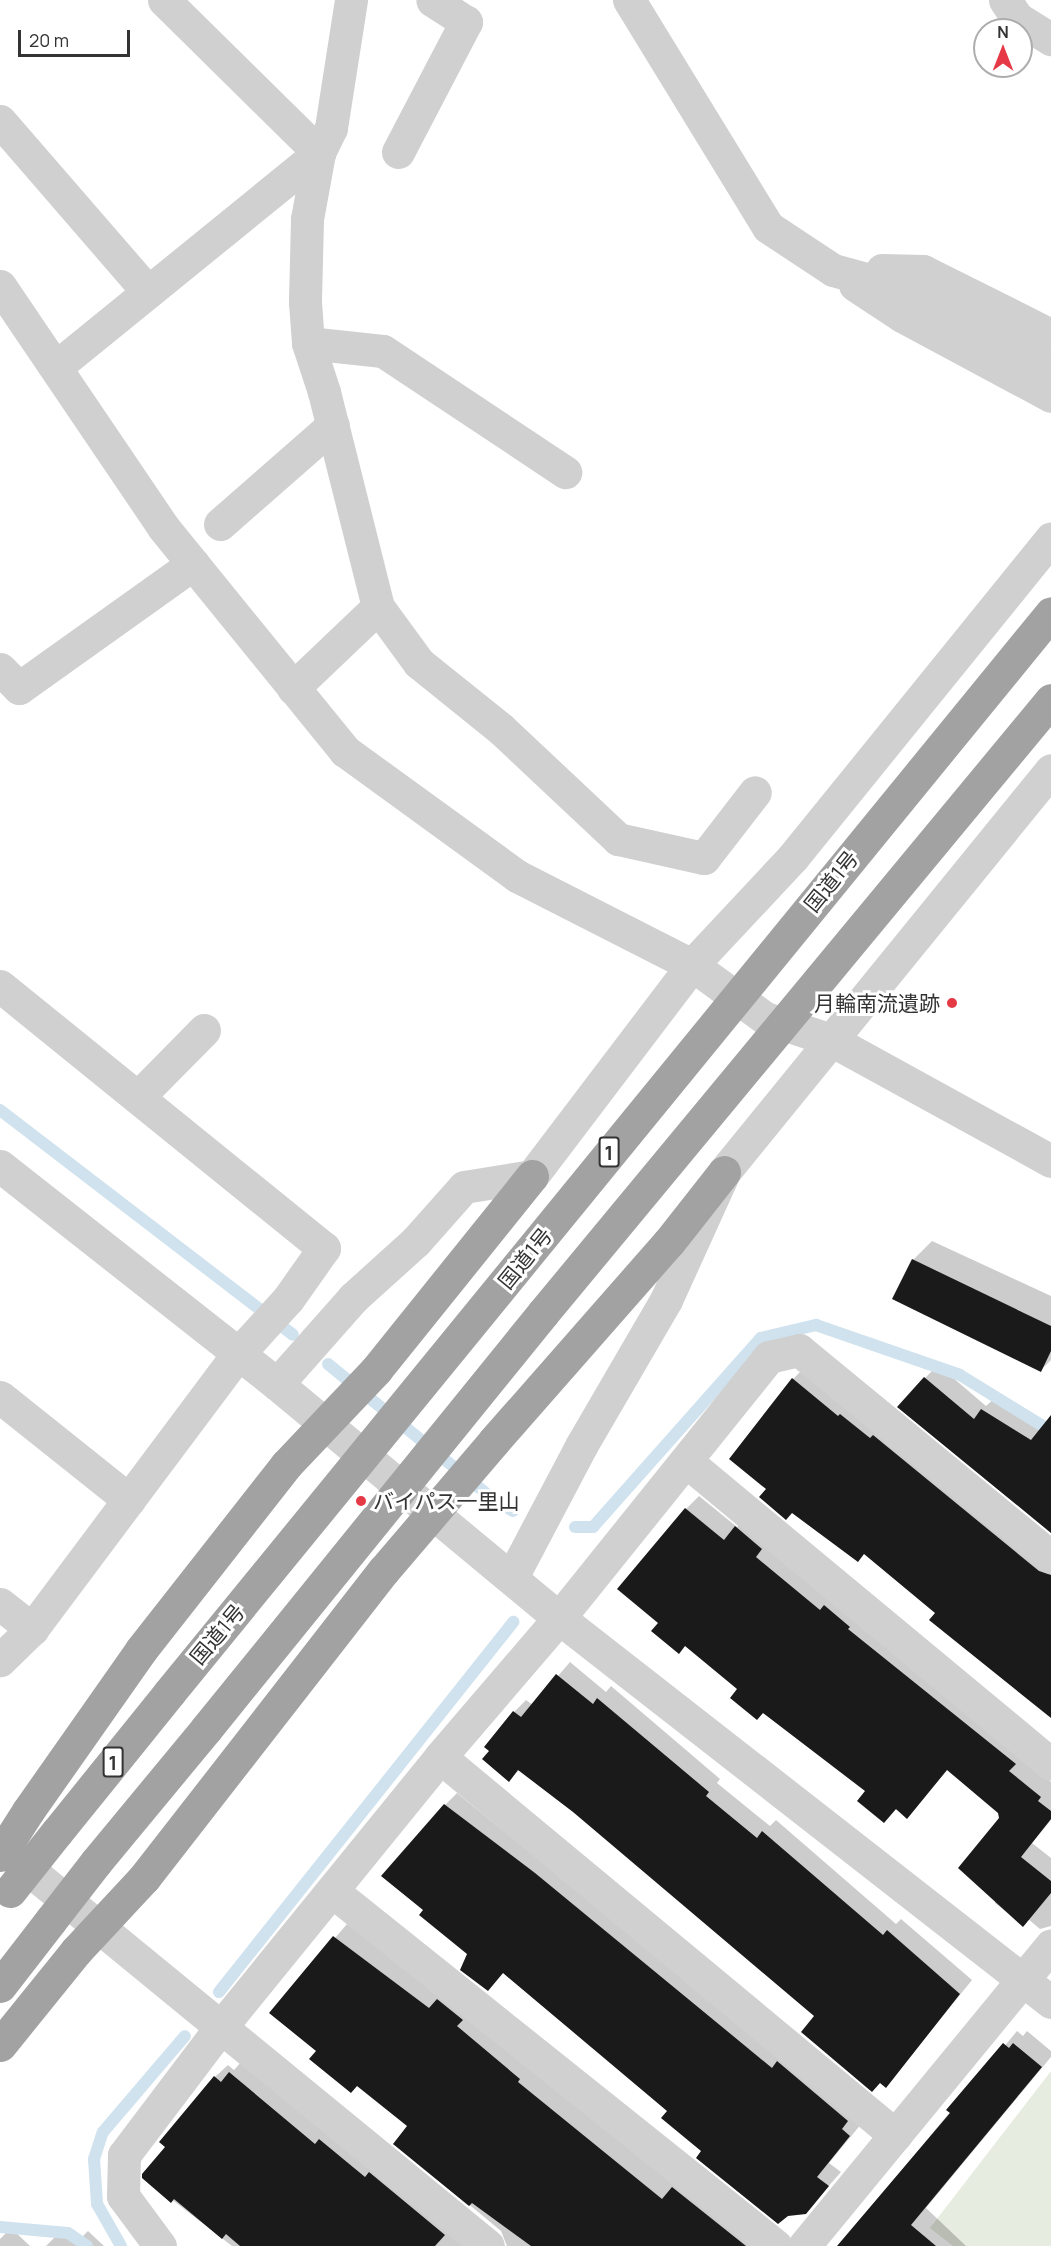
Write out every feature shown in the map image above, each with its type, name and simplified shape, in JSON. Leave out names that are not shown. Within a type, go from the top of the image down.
[{"type":"highway","name":"国道1号","points":[[5,1898],[169,1693],[1051,613]]},
{"type":"highway","points":[[0,1986],[96,1862],[551,1304],[1051,700]]},
{"type":"highway","points":[[0,2045],[76,1951],[144,1878],[384,1570],[669,1242],[724,1172]]},
{"type":"highway","points":[[0,1855],[28,1811],[141,1650],[286,1465],[376,1370],[532,1176]]},
{"type":"street","points":[[164,0],[319,153]]},
{"type":"street","points":[[351,0],[331,128],[319,153],[307,219],[308,343],[333,425],[378,607],[419,663],[501,729],[618,839],[704,858],[755,792]]},
{"type":"street","points":[[398,152],[466,22],[432,0]]},
{"type":"street","points":[[629,0],[768,227],[902,316],[1051,396]]},
{"type":"street","points":[[1005,0],[1017,18],[1051,39]]},
{"type":"street","points":[[0,120],[148,292]]},
{"type":"street","points":[[57,366],[319,153]]},
{"type":"street","points":[[833,270],[923,271],[1051,335]]},
{"type":"street","points":[[833,270],[911,291],[1051,368]]},
{"type":"street","points":[[0,286],[57,366],[163,527],[345,751],[517,876],[692,965],[765,1018],[831,1041],[1051,1161]]},
{"type":"street","points":[[308,343],[383,351],[565,472]]},
{"type":"street","points":[[220,524],[333,425]]},
{"type":"street","points":[[278,1384],[353,1298],[416,1241],[464,1187],[532,1176],[692,965],[793,857],[1051,538]]},
{"type":"street","points":[[0,669],[19,688],[193,564]]},
{"type":"street","points":[[293,688],[378,607]]},
{"type":"street","points":[[512,1577],[581,1446],[666,1300],[724,1172],[1051,770]]},
{"type":"street","points":[[0,986],[324,1248],[288,1299],[246,1346],[32,1629],[0,1660]]},
{"type":"street","points":[[138,1097],[204,1030]]},
{"type":"street","points":[[0,1166],[246,1346],[278,1384],[559,1618],[1051,2002]]},
{"type":"street","points":[[160,2246],[123,2196],[124,2155],[220,2028],[440,1757],[559,1618],[769,1357],[799,1350],[1051,1557]]},
{"type":"street","points":[[0,1397],[129,1500]]},
{"type":"street","points":[[686,1461],[1051,1764]]},
{"type":"street","points":[[0,1604],[32,1629]]},
{"type":"street","points":[[440,1757],[895,2135]]},
{"type":"street","points":[[0,1846],[488,2246]]},
{"type":"street","points":[[332,1892],[776,2246]]},
{"type":"street","points":[[804,2246],[1051,1945]]},
{"type":"shaded area","points":[[1051,2071],[1051,2246],[953,2246],[930,2228]]},
{"type":"building","points":[[912,1259],[1051,1326],[1051,1351],[1041,1372],[892,1299]]},
{"type":"building","points":[[924,1377],[974,1419],[981,1409],[1031,1440],[1051,1415],[1051,1533],[897,1407]]},
{"type":"building","points":[[792,1378],[838,1416],[840,1414],[870,1438],[873,1435],[1039,1571],[1051,1575],[1051,1718],[929,1620],[935,1613],[864,1554],[858,1562],[792,1513],[786,1520],[759,1497],[766,1489],[729,1459]]},
{"type":"building","points":[[685,1508],[724,1540],[735,1526],[762,1549],[756,1557],[820,1610],[824,1605],[850,1627],[848,1629],[1016,1764],[1009,1771],[1041,1797],[1038,1801],[1051,1811],[1051,1819],[1021,1857],[1051,1881],[1051,1893],[1023,1927],[958,1868],[999,1818],[998,1813],[947,1770],[907,1819],[896,1809],[884,1823],[857,1801],[865,1791],[763,1713],[757,1720],[730,1698],[737,1689],[685,1646],[679,1654],[651,1631],[658,1623],[617,1589]]},
{"type":"building","points":[[556,1674],[593,1704],[597,1698],[709,1792],[706,1796],[757,1838],[762,1831],[883,1935],[887,1930],[960,1994],[886,2088],[880,2083],[872,2092],[801,2032],[814,2016],[573,1812],[518,1770],[509,1782],[482,1759],[489,1751],[484,1747],[513,1711],[521,1717]]},
{"type":"building","points":[[444,1804],[535,1873],[772,2068],[777,2061],[848,2121],[842,2129],[850,2136],[817,2177],[829,2186],[806,2214],[788,2216],[778,2224],[696,2158],[701,2151],[661,2118],[667,2111],[503,1973],[488,1991],[460,1970],[467,1954],[419,1915],[423,1910],[381,1876]]},
{"type":"building","points":[[333,1936],[429,2008],[437,1999],[463,2020],[457,2026],[520,2079],[518,2082],[662,2199],[672,2187],[746,2246],[531,2246],[472,2203],[469,2206],[393,2144],[407,2126],[357,2086],[351,2093],[309,2059],[316,2051],[269,2013]]},
{"type":"building","points":[[1003,2043],[1009,2048],[1013,2043],[1042,2067],[911,2225],[936,2246],[837,2246],[950,2113],[946,2110]]},
{"type":"building","points":[[229,2072],[315,2144],[319,2139],[365,2177],[369,2172],[445,2235],[435,2246],[240,2246],[226,2234],[222,2239],[174,2199],[171,2203],[142,2178],[142,2174],[165,2147],[159,2142],[214,2076],[221,2082]]},
{"type":"waterway","points":[[0,1110],[293,1335]]},
{"type":"waterway","points":[[575,1527],[593,1527],[761,1338],[816,1325],[960,1375],[1051,1431]]},
{"type":"waterway","points":[[328,1364],[494,1500],[513,1511]]},
{"type":"waterway","points":[[219,1992],[513,1622]]},
{"type":"waterway","points":[[121,2246],[97,2204],[94,2159],[103,2132],[185,2036]]},
{"type":"waterway","points":[[0,2227],[68,2233],[87,2246]]},
{"type":"place","name":"月輪南流遺跡","points":[[952,1003]]},
{"type":"place","name":"バイパス一里山","points":[[361,1501]]}]
